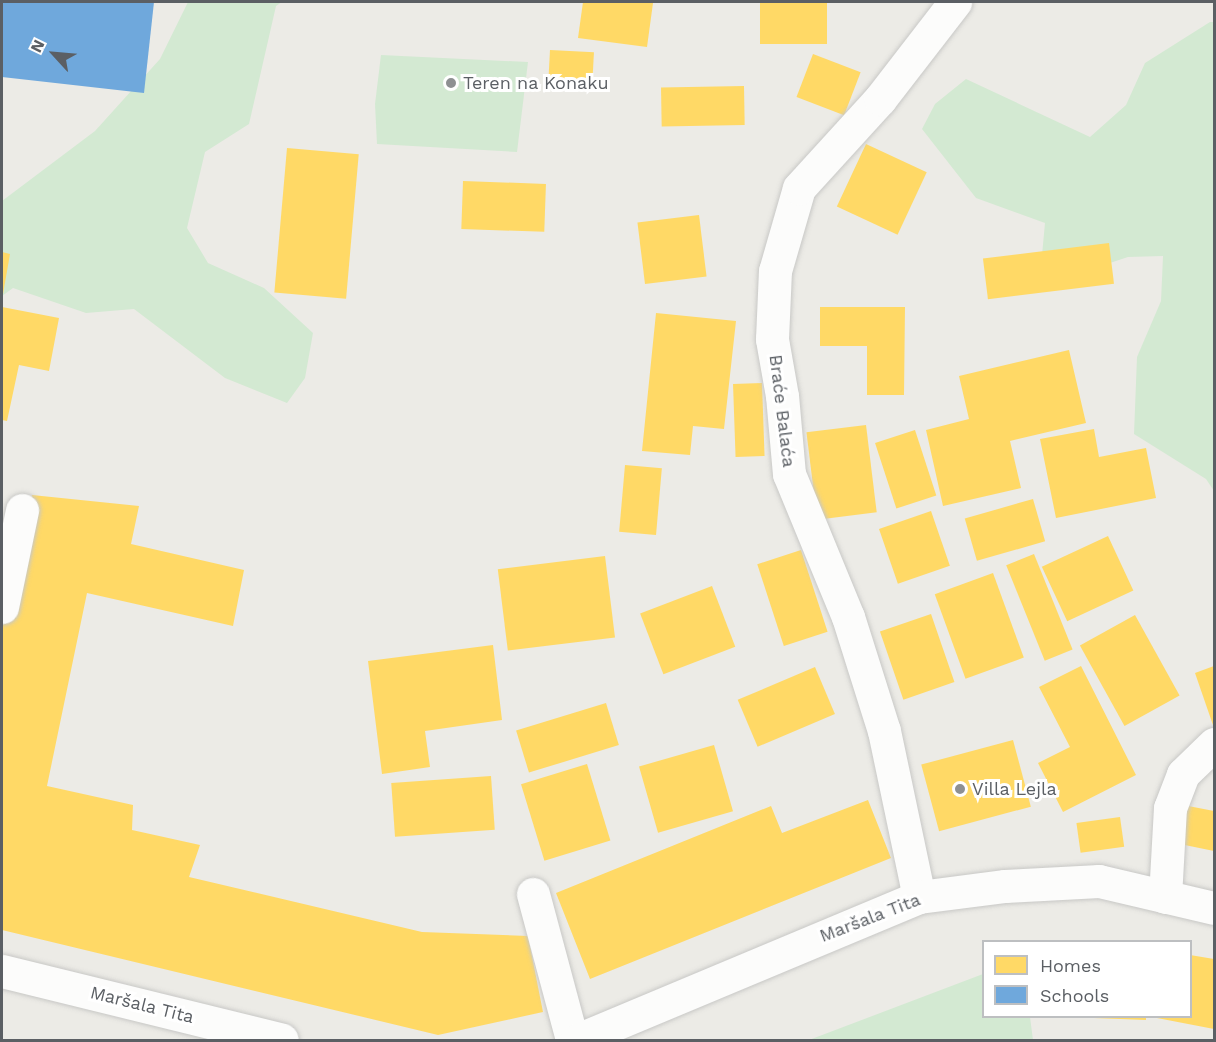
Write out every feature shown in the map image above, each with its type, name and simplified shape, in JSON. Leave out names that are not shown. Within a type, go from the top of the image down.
[{"type":"street","name":"Braće Balaća","points":[[919,897],[884,731],[848,617],[789,474],[782,396],[772,339],[773,305],[775,271],[799,188],[880,99],[955,2]]},
{"type":"street","points":[[2,607],[22,510]]},
{"type":"street","points":[[1165,897],[1170,808],[1184,774],[1215,744]]},
{"type":"street","name":"Maršala Tita","points":[[577,1041],[919,897],[1005,886],[1099,881],[1215,908]]},
{"type":"street","points":[[533,894],[573,1041]]},
{"type":"street","name":"Maršala Tita","points":[[2,971],[282,1041]]},
{"type":"green space","points":[[188,2],[282,2],[276,6],[249,124],[205,152],[187,228],[208,263],[264,288],[313,333],[305,378],[287,403],[225,378],[134,309],[86,313],[13,288],[2,296],[2,201],[95,131],[160,59]]},
{"type":"green space","points":[[1210,22],[1214,22],[1214,491],[1206,479],[1134,434],[1137,357],[1161,301],[1163,256],[1128,257],[1074,275],[1042,255],[1045,223],[976,198],[922,129],[935,104],[966,79],[1090,137],[1126,105],[1145,63]]},
{"type":"green space","name":"Teren na Konaku","points":[[381,55],[528,62],[517,152],[377,144],[375,104]]},
{"type":"green space","points":[[982,974],[982,1018],[1030,1018],[1033,1040],[809,1040]]},
{"type":"building: Homes","points":[[583,2],[653,3],[647,47],[578,38]]},
{"type":"building: Homes","points":[[760,2],[827,2],[827,44],[760,44]]},
{"type":"building: Homes","points":[[550,50],[594,52],[592,87],[548,85]]},
{"type":"building: Homes","points":[[813,54],[861,72],[844,115],[797,97]]},
{"type":"building: Homes","points":[[744,86],[745,125],[662,126],[661,87]]},
{"type":"building: Homes","points":[[866,144],[927,172],[898,235],[837,207]]},
{"type":"building: Homes","points":[[287,148],[359,154],[346,299],[274,292]]},
{"type":"building: Homes","points":[[463,181],[546,184],[544,232],[461,229]]},
{"type":"building: Homes","points":[[699,215],[707,277],[645,284],[637,223]]},
{"type":"building: Homes","points":[[1109,243],[1114,284],[988,299],[983,258]]},
{"type":"building: Homes","points":[[2,252],[10,254],[3,294],[2,294]]},
{"type":"building: Homes","points":[[2,307],[59,318],[49,371],[19,365],[7,421],[2,420]]},
{"type":"building: Homes","points":[[820,307],[905,307],[904,395],[867,395],[867,346],[820,346]]},
{"type":"building: Homes","points":[[656,313],[736,321],[724,429],[693,426],[690,455],[642,451]]},
{"type":"building: Homes","points":[[1069,350],[1086,423],[1010,441],[1021,488],[943,506],[926,430],[969,419],[959,376]]},
{"type":"building: Homes","points":[[762,383],[765,456],[736,457],[733,384]]},
{"type":"building: Homes","points":[[866,425],[877,512],[817,520],[806,432]]},
{"type":"building: Homes","points":[[1094,429],[1099,457],[1146,448],[1156,498],[1056,518],[1040,439]]},
{"type":"building: Homes","points":[[915,430],[936,496],[896,509],[875,443]]},
{"type":"building: Homes","points":[[625,465],[662,468],[656,535],[619,532]]},
{"type":"building: Homes","points":[[32,495],[139,506],[131,544],[244,570],[233,626],[87,593],[47,786],[133,805],[132,830],[200,845],[189,877],[422,932],[528,936],[543,1012],[438,1035],[2,930],[2,630]]},
{"type":"building: Homes","points":[[1033,499],[1045,541],[977,561],[965,519]]},
{"type":"building: Homes","points":[[931,511],[950,566],[898,584],[879,529]]},
{"type":"building: Homes","points":[[1108,536],[1133,590],[1067,621],[1042,567]]},
{"type":"building: Homes","points":[[801,550],[828,632],[784,646],[757,564]]},
{"type":"building: Homes","points":[[1034,554],[1073,649],[1045,661],[1006,565]]},
{"type":"building: Homes","points":[[605,556],[615,637],[508,651],[498,569]]},
{"type":"building: Homes","points":[[993,573],[1024,658],[966,679],[935,594]]},
{"type":"building: Homes","points":[[712,586],[735,647],[663,674],[640,614]]},
{"type":"building: Homes","points":[[931,614],[954,682],[903,700],[880,632]]},
{"type":"building: Homes","points":[[1135,615],[1180,695],[1125,726],[1080,646]]},
{"type":"building: Homes","points":[[493,645],[502,720],[425,731],[430,767],[382,774],[368,661]]},
{"type":"building: Homes","points":[[1081,666],[1136,775],[1063,812],[1038,763],[1070,747],[1039,687]]},
{"type":"building: Homes","points":[[1214,666],[1214,728],[1195,673]]},
{"type":"building: Homes","points":[[815,667],[835,714],[758,747],[738,700]]},
{"type":"building: Homes","points":[[606,703],[619,745],[529,773],[516,730]]},
{"type":"building: Homes","points":[[1013,740],[1031,807],[939,831],[921,765]]},
{"type":"building: Homes","points":[[714,745],[733,811],[658,833],[639,766]]},
{"type":"building: Homes","points":[[587,764],[610,841],[544,861],[521,784]]},
{"type":"building: Homes","points":[[491,776],[495,830],[395,837],[391,783]]},
{"type":"building: Homes","points":[[868,800],[891,858],[590,979],[556,893],[771,806],[782,833]]},
{"type":"building: Homes","points":[[1183,805],[1214,811],[1214,851],[1175,843]]},
{"type":"building: Homes","points":[[1120,817],[1124,847],[1081,853],[1076,823]]},
{"type":"building: Homes","points":[[1192,955],[1214,959],[1214,1029],[1157,1018],[1192,1018]]},
{"type":"building: Homes","points":[[1094,1018],[1146,1018],[1146,1020]]},
{"type":"building: Schools","points":[[2,2],[154,2],[144,93],[2,77]]},
{"type":"place","name":"Teren na Konaku","points":[[451,83]]},
{"type":"place","name":"Villa Lejla","points":[[960,789]]}]
